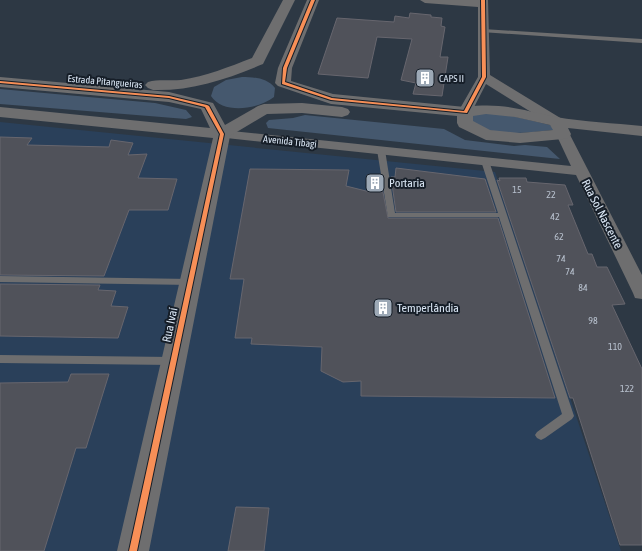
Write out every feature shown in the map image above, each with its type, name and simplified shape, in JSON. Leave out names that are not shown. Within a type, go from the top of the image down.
[{"type":"street","points":[[289,0],[258,61],[208,82],[200,90],[200,98],[207,106],[222,134],[282,99],[286,91],[283,83],[286,68],[313,0]]},
{"type":"street","points":[[425,0],[483,2],[484,77],[465,117]]},
{"type":"street","name":"Estrada Pitangueiras","points":[[0,71],[172,86],[221,76]]},
{"type":"street","points":[[221,76],[253,72],[268,75],[283,83],[331,99],[465,117],[486,135],[520,138],[560,128],[642,131]]},
{"type":"street","points":[[484,77],[560,128]]},
{"type":"street","name":"Estrada Pitangueiras","points":[[0,82],[169,97],[229,113],[247,113],[264,109]]},
{"type":"street","points":[[264,109],[302,108],[465,117],[486,109],[516,112],[560,128],[642,142]]},
{"type":"street","name":"Avenida Tibagi","points":[[0,112],[581,171]]},
{"type":"street","name":"Rua Sol Nascente","points":[[560,128],[581,171],[638,278],[642,293]]},
{"type":"street","name":"Rua Ivaí","points":[[133,551],[222,134]]},
{"type":"lane","points":[[483,31],[642,41]]},
{"type":"lane","points":[[381,150],[391,215],[502,215]]},
{"type":"lane","points":[[485,161],[568,416],[541,435]]},
{"type":"lane","points":[[0,279],[191,282]]},
{"type":"lane","points":[[0,359],[174,361]]},
{"type":"shaded area","points":[[242,77],[256,78],[268,82],[275,88],[274,97],[260,105],[232,108],[217,102],[211,96],[214,87],[226,80]]},
{"type":"shaded area","points":[[0,89],[155,103],[186,110],[192,117],[186,119],[0,104]]},
{"type":"shaded area","points":[[478,113],[500,113],[550,125],[553,130],[512,133],[492,131],[472,124],[472,115]]},
{"type":"shaded area","points":[[305,115],[444,129],[465,140],[514,146],[525,145],[547,147],[560,159],[268,128],[266,123],[269,120],[293,118]]},
{"type":"shaded area","points":[[0,122],[495,172],[621,551],[0,551]]},
{"type":"building","points":[[410,13],[431,15],[431,17],[442,18],[441,26],[445,27],[440,57],[448,57],[442,96],[413,94],[416,83],[401,80],[412,39],[377,37],[368,78],[318,74],[337,18],[394,22],[395,16],[409,18]]},
{"type":"building","points":[[0,137],[32,138],[27,145],[109,147],[111,140],[133,143],[128,155],[147,154],[138,178],[177,179],[168,210],[129,210],[104,276],[0,275]]},
{"type":"building","points":[[396,168],[485,179],[496,212],[396,212],[391,177],[395,177]]},
{"type":"building","name":"Temperlândia","points":[[250,169],[349,170],[346,186],[370,192],[374,177],[380,177],[388,218],[498,218],[555,398],[361,396],[361,381],[343,382],[321,371],[322,347],[251,344],[252,338],[235,338],[244,279],[230,279]]},
{"type":"building","points":[[499,178],[526,178],[527,182],[565,185],[573,205],[568,205],[588,254],[592,254],[597,267],[607,267],[625,304],[612,305],[642,369],[642,545],[620,545],[573,398],[570,398],[497,180],[500,181]]},
{"type":"building","points":[[0,284],[100,285],[98,290],[116,291],[111,306],[128,307],[118,338],[0,336]]},
{"type":"building","points":[[71,374],[109,374],[86,448],[76,448],[44,551],[0,551],[0,383],[68,382]]},
{"type":"building","points":[[236,507],[269,508],[264,551],[228,551]]},
{"type":"cycle path","points":[[313,0],[285,68],[283,83],[331,99],[465,112],[484,77],[483,0]]},
{"type":"cycle path","points":[[0,82],[169,97],[207,106],[222,134],[133,551]]},
{"type":"place","name":"CAPS II","points":[[425,78]]},
{"type":"place","name":"Portaria","points":[[375,183]]},
{"type":"place","name":"Temperlândia","points":[[383,308]]}]
